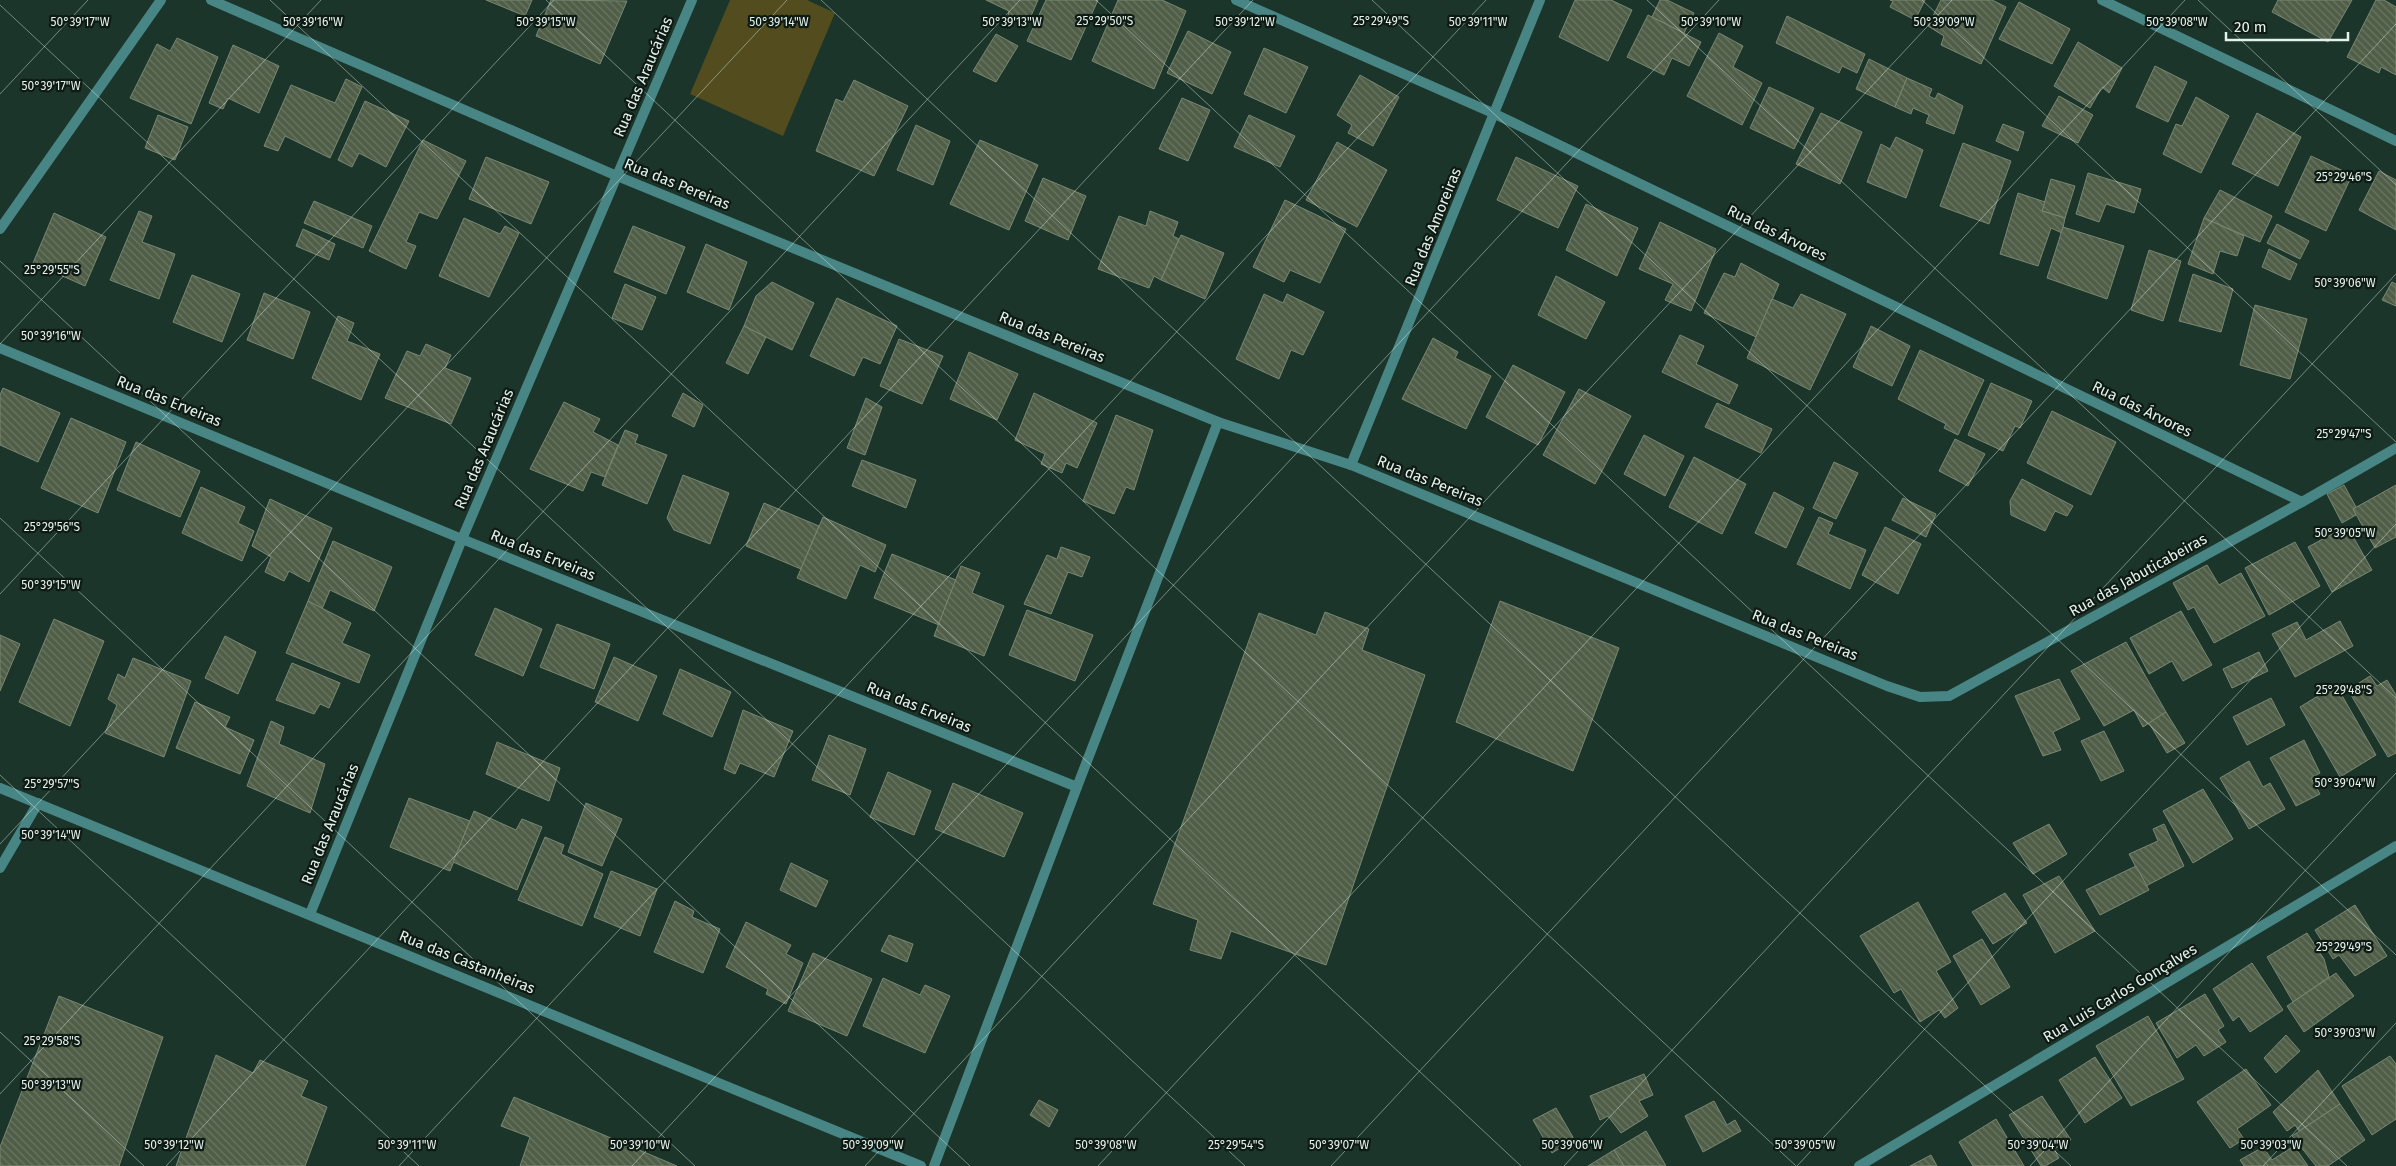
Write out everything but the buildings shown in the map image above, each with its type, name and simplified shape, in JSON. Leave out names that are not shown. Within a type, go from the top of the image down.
[{"type":"street","points":[[0,229],[161,0]]},
{"type":"street","name":"Rua das Pereiras","points":[[211,0],[617,176],[1218,422],[1351,465],[1887,686]]},
{"type":"street","name":"Rua das Araucárias","points":[[310,914],[462,538],[692,0]]},
{"type":"street","name":"Rua das Árvores","points":[[1236,0],[1495,114],[2302,502]]},
{"type":"street","name":"Rua das Amoreiras","points":[[1351,465],[1540,0]]},
{"type":"street","points":[[2102,0],[2396,141]]},
{"type":"street","name":"Rua das Erveiras","points":[[0,348],[462,538],[1077,787]]},
{"type":"street","points":[[934,1166],[1077,787],[1218,422]]},
{"type":"street","name":"Rua das Jabuticabeiras","points":[[1887,686],[1920,697],[1948,696],[2302,502],[2396,448]]},
{"type":"street","name":"Rua das Castanheiras","points":[[0,788],[921,1166]]},
{"type":"street","points":[[0,868],[38,803]]},
{"type":"street","name":"Rua Luis Carlos Gonçalves","points":[[1859,1166],[2396,846]]},
{"type":"shaded area","points":[[730,0],[807,0],[835,13],[783,136],[690,94]]}]
